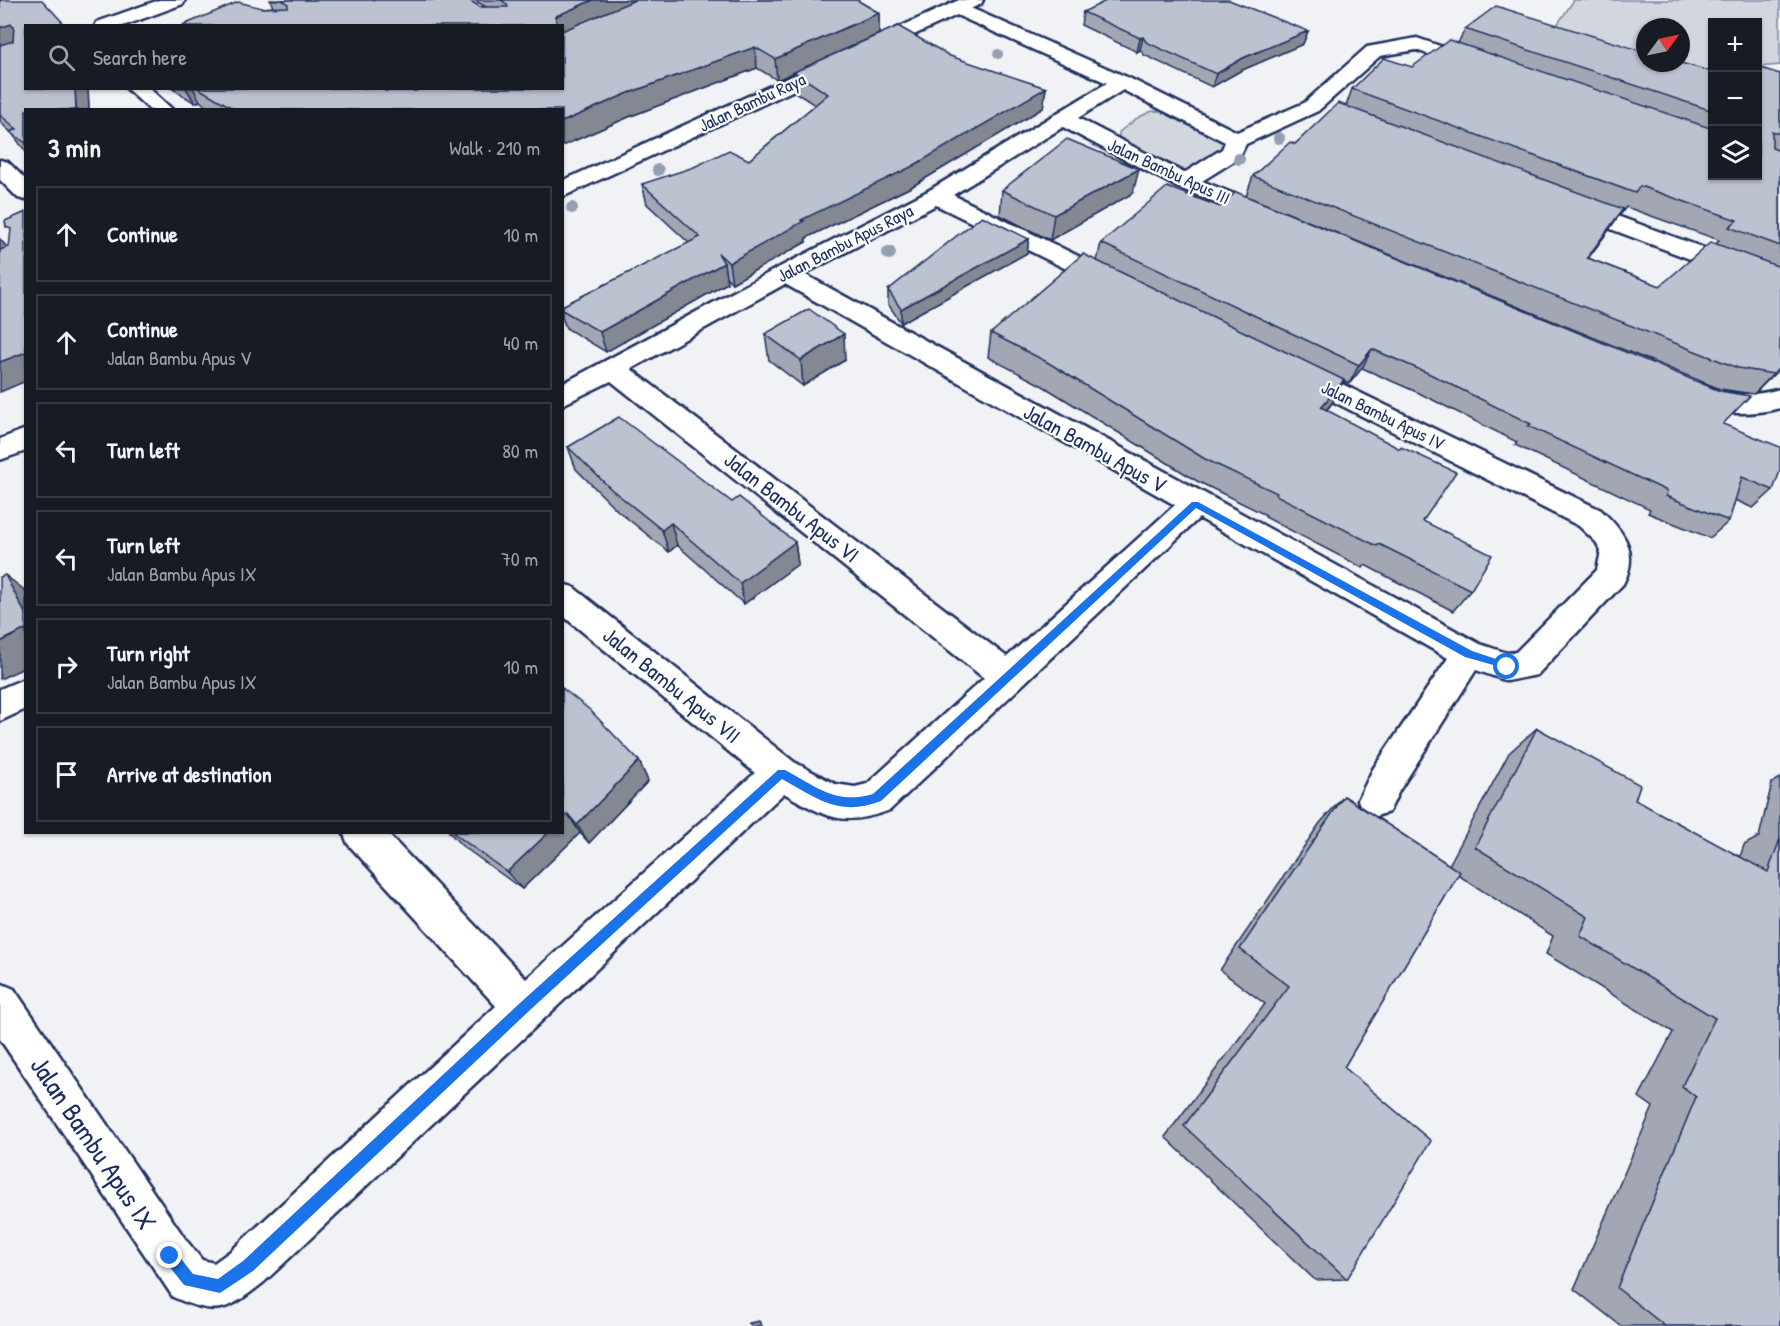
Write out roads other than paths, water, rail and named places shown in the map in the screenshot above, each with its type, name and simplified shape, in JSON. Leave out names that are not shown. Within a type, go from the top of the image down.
[{"type":"street","points":[[108,24],[148,4],[176,0]]},
{"type":"street","points":[[969,2],[1237,140]]},
{"type":"street","name":"Jalan Bambu Raya","points":[[564,189],[969,2]]},
{"type":"street","points":[[1185,182],[1231,153],[1237,140],[1311,107],[1374,51],[1417,44],[1496,72]]},
{"type":"street","name":"Jalan Bambu Apus Raya","points":[[564,395],[785,274],[936,196],[1122,82]]},
{"type":"street","points":[[138,90],[161,108]]},
{"type":"street","points":[[1311,107],[1333,115]]},
{"type":"street","name":"Jalan Bambu Apus III","points":[[1061,118],[1185,182],[1284,223]]},
{"type":"street","points":[[0,167],[24,191]]},
{"type":"street","points":[[936,196],[1137,294]]},
{"type":"street","points":[[1545,196],[1780,285]]},
{"type":"street","name":"Jalan Bambu Apus V","points":[[785,274],[1195,504],[1469,654]]},
{"type":"street","name":"Jalan Bambu Apus IV","points":[[1275,362],[1573,507],[1590,518],[1607,534],[1616,551],[1612,575],[1525,665],[1507,667],[1469,654]]},
{"type":"street","name":"Jalan Bambu Apus VI","points":[[613,369],[1009,678]]},
{"type":"street","points":[[1681,386],[1734,405],[1754,407],[1780,398]]},
{"type":"street","points":[[0,450],[24,440]]},
{"type":"street","name":"Jalan Bambu Apus VII","points":[[564,598],[781,773],[830,800],[855,804],[877,798],[1195,504]]},
{"type":"street","points":[[1376,800],[1386,780],[1469,654]]},
{"type":"street","points":[[0,706],[24,693]]},
{"type":"street","name":"Jalan Bambu Apus IX","points":[[0,1003],[189,1281],[220,1287],[248,1266],[525,1007],[781,773]]},
{"type":"street","points":[[363,834],[525,1007]]}]
